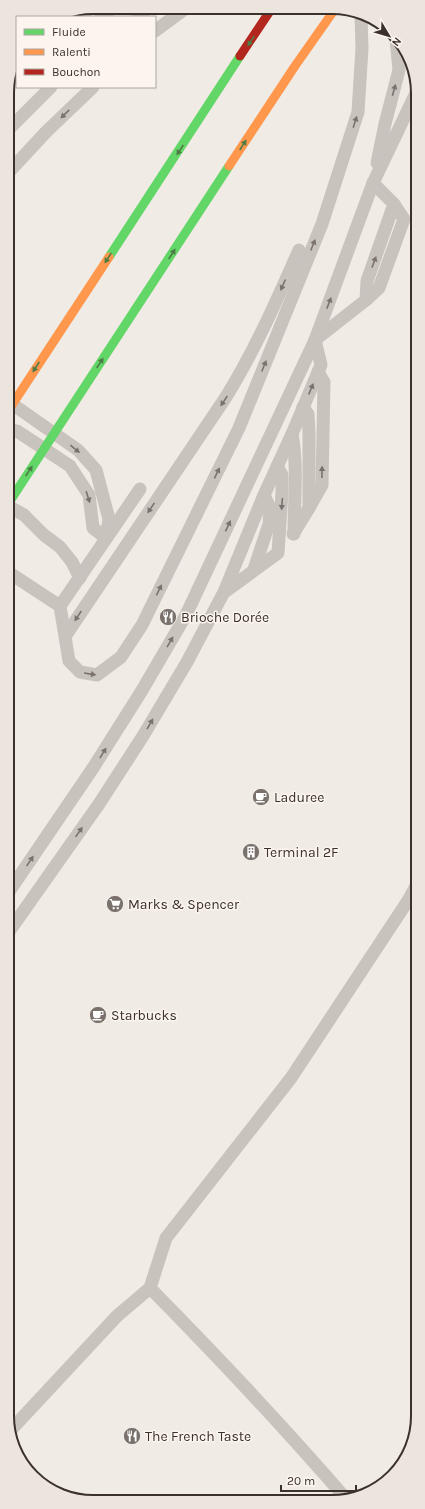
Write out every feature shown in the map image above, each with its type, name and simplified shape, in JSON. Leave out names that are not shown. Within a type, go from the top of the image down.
[{"type":"main road","points":[[14,402],[268,14]]},
{"type":"main road","points":[[14,496],[290,72],[331,14]]},
{"type":"lane","points":[[156,30],[178,14]]},
{"type":"lane","points":[[14,576],[60,606],[66,635],[69,661],[80,672],[97,675],[121,657],[142,625],[239,428],[322,224],[358,112],[362,48],[361,20]]},
{"type":"lane","points":[[373,183],[385,124],[399,70],[397,48]]},
{"type":"lane","points":[[14,124],[50,88]]},
{"type":"lane","points":[[14,166],[46,132],[92,88]]},
{"type":"lane","points":[[14,884],[93,768],[141,692],[186,615],[315,340],[373,183],[411,103]]},
{"type":"lane","points":[[315,340],[366,300],[367,282],[394,204],[373,183]]},
{"type":"lane","points":[[66,635],[242,372],[299,250]]},
{"type":"lane","points":[[14,924],[99,804],[143,736],[187,662],[224,592],[264,495],[321,365],[315,340]]},
{"type":"lane","points":[[224,592],[278,553],[294,534],[322,485],[324,382],[318,372]]},
{"type":"lane","points":[[14,406],[78,450],[96,470],[109,519],[106,538]]},
{"type":"lane","points":[[303,407],[308,414],[309,508]]},
{"type":"lane","points":[[14,430],[70,466],[89,495],[93,528],[106,538]]},
{"type":"lane","points":[[292,434],[295,462],[294,534]]},
{"type":"lane","points":[[277,466],[282,475],[278,553]]},
{"type":"lane","points":[[60,606],[140,489]]},
{"type":"lane","points":[[254,569],[269,524],[270,508],[264,495]]},
{"type":"lane","points":[[14,509],[24,515],[44,536],[60,547],[72,562],[80,578]]},
{"type":"lane","points":[[15,1426],[117,1316],[150,1288],[166,1238],[291,1078],[411,895]]},
{"type":"lane","points":[[150,1288],[213,1352],[308,1455],[341,1494]]},
{"type":"traffic: fast","points":[[109,257],[240,56]]},
{"type":"traffic: fast","points":[[14,495],[229,166]]},
{"type":"traffic: slow","points":[[229,166],[331,14]]},
{"type":"traffic: slow","points":[[14,402],[109,257]]},
{"type":"traffic: jam","points":[[240,56],[268,14]]},
{"type":"place","name":"Brioche Dorée","points":[[168,617]]},
{"type":"place","name":"Laduree","points":[[261,797]]},
{"type":"place","name":"Terminal 2F","points":[[251,852]]},
{"type":"place","name":"Marks & Spencer","points":[[115,904]]},
{"type":"place","name":"Starbucks","points":[[98,1015]]},
{"type":"place","name":"The French Taste","points":[[132,1436]]}]
